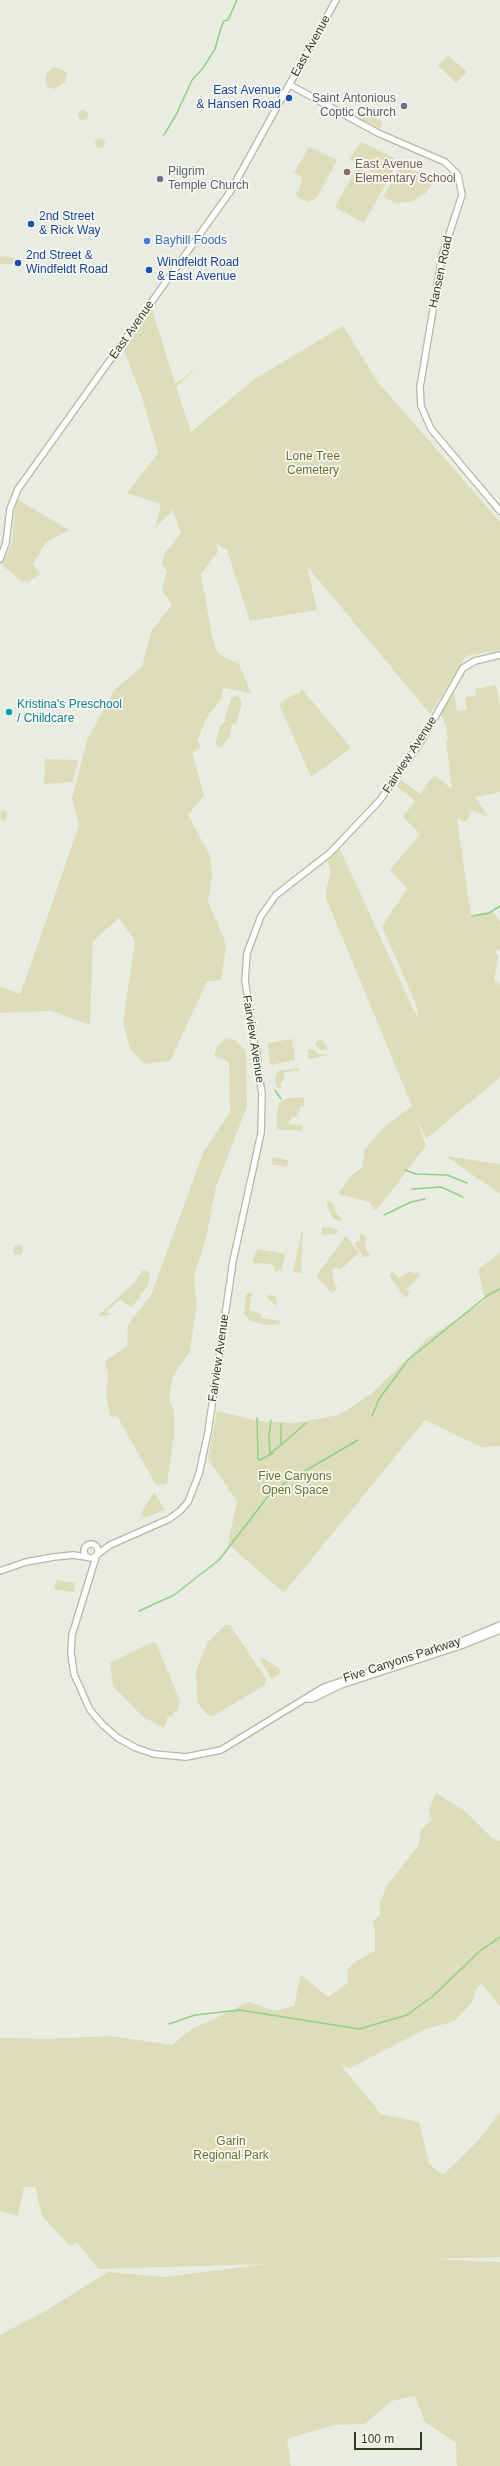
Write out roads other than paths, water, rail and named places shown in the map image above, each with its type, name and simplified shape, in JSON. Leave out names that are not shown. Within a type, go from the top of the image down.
[{"type":"main road","name":"East Avenue","points":[[0,559],[6,543],[10,509],[18,489],[230,192],[336,0]]},
{"type":"main road","name":"Hansen Road","points":[[290,85],[378,133],[445,162],[458,175],[462,195],[442,256],[420,387],[422,406],[431,429],[500,510]]},
{"type":"main road","name":"Fairview Avenue","points":[[0,1571],[26,1562],[72,1555],[87,1557],[97,1555],[110,1545],[169,1520],[180,1511],[193,1491],[199,1474],[208,1432],[233,1261],[261,1132],[262,1094],[245,980],[247,953],[261,916],[276,895],[330,853],[380,800],[422,740],[463,668],[475,661],[500,655]]},
{"type":"main road","name":"Fairview Avenue","points":[[72,1555],[84,1549],[89,1544],[96,1546],[110,1545]]},
{"type":"main road","points":[[96,1546],[97,1555]]},
{"type":"main road","points":[[84,1549],[87,1557]]},
{"type":"main road","name":"Five Canyons Parkway","points":[[97,1555],[88,1577],[72,1635],[71,1653],[74,1674],[90,1710],[118,1738],[136,1748],[154,1754],[186,1757],[201,1756],[221,1750],[306,1699],[341,1685],[464,1646],[500,1630]]},
{"type":"main road","name":"Five Canyons Parkway","points":[[87,1557],[88,1577]]},
{"type":"main road","name":"Five Canyons Parkway","points":[[306,1699],[310,1694],[343,1679],[462,1641],[500,1625]]},
{"type":"waterway","points":[[164,135],[177,113],[192,80],[203,68],[215,49],[224,21],[228,20],[237,0]]},
{"type":"waterway","points":[[472,916],[489,913],[500,906]]},
{"type":"waterway","points":[[259,1044],[264,1090]]},
{"type":"waterway","points":[[275,1090],[281,1099]]},
{"type":"waterway","points":[[250,1195],[261,1146]]},
{"type":"waterway","points":[[405,1170],[416,1174],[447,1175],[467,1183]]},
{"type":"waterway","points":[[412,1189],[441,1187],[463,1197]]},
{"type":"waterway","points":[[384,1215],[411,1202],[425,1199]]},
{"type":"waterway","points":[[222,1355],[237,1253]]},
{"type":"waterway","points":[[372,1416],[379,1399],[408,1360],[488,1295],[500,1289]]},
{"type":"waterway","points":[[257,1418],[258,1459],[260,1460],[273,1453]]},
{"type":"waterway","points":[[271,1420],[269,1436],[270,1453],[281,1445],[281,1424]]},
{"type":"waterway","points":[[281,1445],[306,1423]]},
{"type":"waterway","points":[[139,1611],[174,1595],[219,1560],[269,1495],[286,1482],[358,1440]]},
{"type":"waterway","points":[[169,2024],[195,2015],[240,2010],[359,2029],[407,2015],[433,1996],[480,1951],[500,1937]]},
{"type":"place","name":"East Avenue & Hansen Road","points":[[289,98]]},
{"type":"place","name":"Saint Antonious Coptic Church","points":[[404,106]]},
{"type":"place","name":"East Avenue Elementary School","points":[[347,172]]},
{"type":"place","name":"Pilgrim Temple Church","points":[[160,179]]},
{"type":"place","name":"2nd Street & Rick Way","points":[[31,224]]},
{"type":"place","name":"Bayhill Foods","points":[[147,241]]},
{"type":"place","name":"2nd Street & Windfeldt Road","points":[[18,263]]},
{"type":"place","name":"Windfeldt Road & East Avenue","points":[[149,270]]},
{"type":"place","name":"Kristina's Preschool / Childcare","points":[[9,712]]},
{"type":"park label","name":"Lone Tree Cemetery","points":[[313,464]]},
{"type":"park label","name":"Five Canyons Open Space","points":[[295,1484]]},
{"type":"park label","name":"Garin Regional Park","points":[[231,2149]]}]
